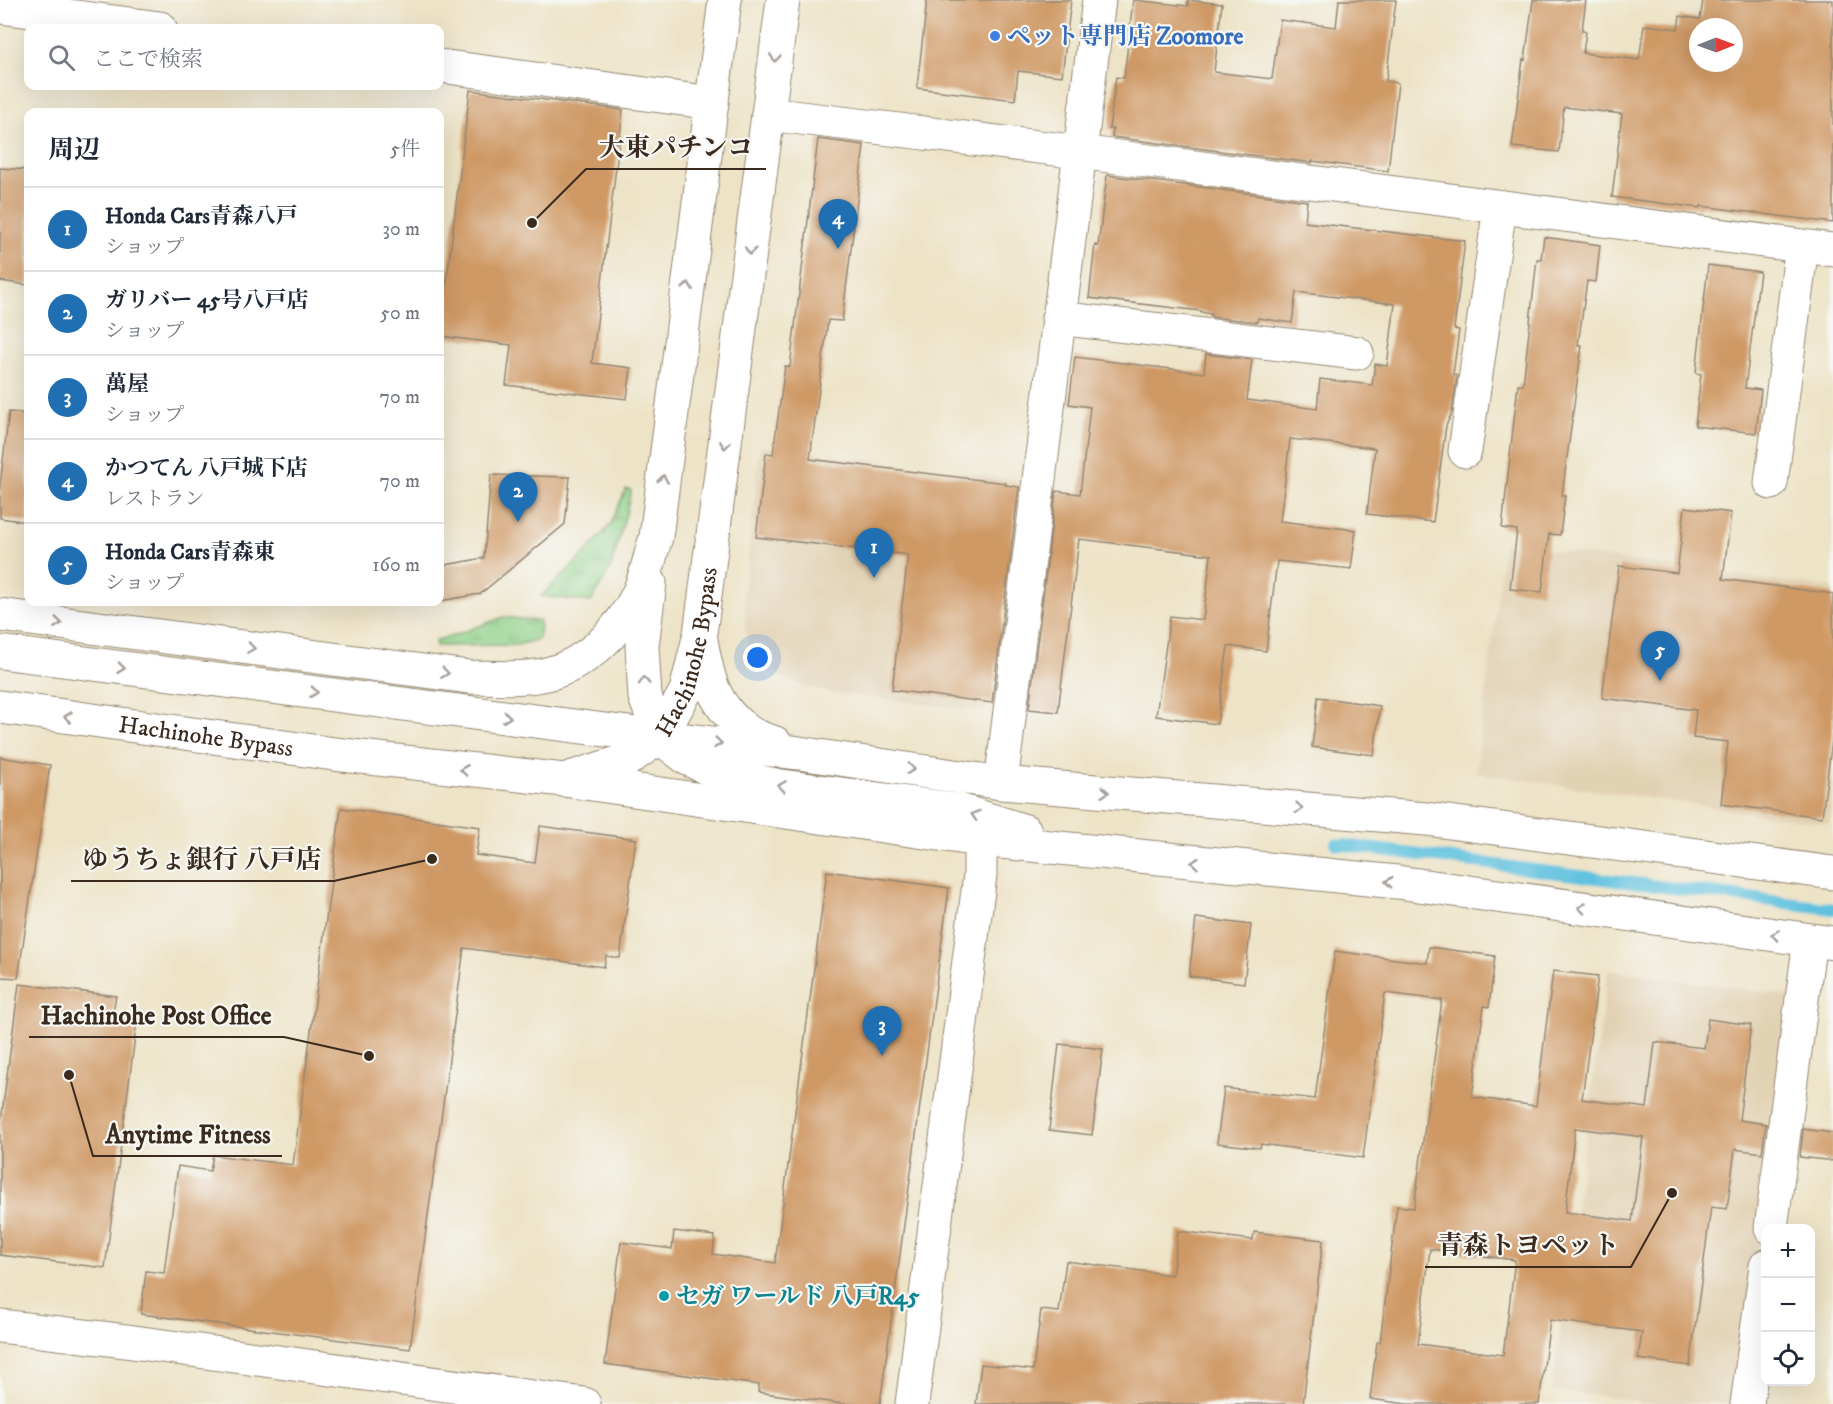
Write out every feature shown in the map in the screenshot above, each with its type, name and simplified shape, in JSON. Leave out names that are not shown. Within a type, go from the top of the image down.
[{"type":"main road","points":[[725,0],[642,646],[645,698],[660,737],[688,759],[717,773],[775,785],[959,810],[1090,853]]},
{"type":"main road","name":"Hachinohe Bypass","points":[[0,707],[334,754],[564,780],[627,760],[660,737],[686,692],[700,634],[783,0]]},
{"type":"main road","points":[[1001,783],[1100,0]]},
{"type":"main road","points":[[0,7],[130,24]]},
{"type":"main road","points":[[444,67],[712,103]]},
{"type":"main road","points":[[768,114],[1817,248],[1771,483]]},
{"type":"main road","points":[[1465,451],[1500,207]]},
{"type":"main road","points":[[1059,318],[1357,353]]},
{"type":"main road","points":[[0,615],[469,677],[519,677],[547,674],[574,664],[612,634],[638,594],[656,537]]},
{"type":"main road","points":[[700,634],[707,675],[724,710],[750,733],[799,753]]},
{"type":"main road","points":[[0,652],[799,753],[1001,783],[1426,819],[1833,873]]},
{"type":"main road","points":[[564,780],[980,840],[1090,853],[1397,882],[1821,941],[1772,1224]]},
{"type":"main road","points":[[912,1404],[980,875],[980,840]]},
{"type":"main road","points":[[1747,1404],[1764,1278]]},
{"type":"main road","points":[[0,1326],[138,1342],[584,1404]]},
{"type":"shaded area","points":[[760,446],[1016,480],[986,711],[834,693],[804,687],[757,665],[750,652],[745,629],[744,594]]},
{"type":"shaded area","points":[[1504,544],[1833,588],[1833,793],[1829,824],[1476,773]]},
{"type":"shaded area","points":[[1608,970],[1791,996],[1736,1404],[1639,1404],[1639,1401],[1552,1390]]},
{"type":"green space","points":[[626,489],[631,490],[610,569],[591,602],[541,596],[584,555],[610,525]]},
{"type":"green space","points":[[503,617],[540,621],[539,639],[517,645],[436,646],[435,640],[450,637]]},
{"type":"building","name":"ペット専門店 Zoomore","points":[[927,0],[1071,0],[1062,76],[1018,71],[1015,100],[917,88]]},
{"type":"building","points":[[1133,0],[1188,6],[1188,0],[1222,4],[1214,72],[1272,79],[1280,20],[1336,27],[1339,0],[1396,0],[1386,81],[1398,83],[1388,171],[1112,137],[1113,129],[1109,129],[1116,77],[1124,78]]},
{"type":"building","points":[[1533,0],[1586,0],[1582,30],[1586,31],[1583,53],[1639,60],[1644,25],[1678,29],[1680,16],[1693,18],[1689,18],[1689,72],[1743,72],[1743,18],[1700,18],[1703,0],[1833,0],[1833,223],[1612,197],[1622,114],[1564,107],[1559,152],[1512,147],[1523,59],[1525,60]]},
{"type":"building","points":[[470,90],[623,110],[592,363],[631,368],[627,399],[506,385],[511,345],[444,337],[444,303]]},
{"type":"building","points":[[818,139],[864,145],[842,321],[828,320],[810,459],[1006,483],[1005,485],[1019,487],[992,703],[892,690],[908,555],[756,537],[766,453],[773,454],[785,366],[790,367]]},
{"type":"building","points":[[0,168],[24,170],[24,284],[0,281]]},
{"type":"building","points":[[1107,175],[1307,201],[1305,222],[1465,241],[1454,329],[1459,330],[1453,374],[1457,376],[1452,412],[1446,426],[1433,522],[1367,514],[1375,448],[1290,439],[1280,521],[1356,530],[1351,569],[1277,561],[1266,651],[1228,646],[1217,724],[1156,716],[1170,616],[1203,620],[1211,555],[1079,539],[1058,712],[1029,709],[1056,491],[1080,494],[1090,407],[1069,404],[1075,357],[1204,373],[1206,354],[1252,360],[1247,400],[1317,409],[1320,379],[1372,385],[1375,364],[1387,366],[1395,304],[1296,292],[1292,323],[1258,318],[1257,322],[1211,317],[1211,314],[1201,311],[1089,298]]},
{"type":"building","points":[[1544,237],[1600,245],[1596,282],[1587,281],[1578,345],[1582,345],[1562,495],[1565,495],[1560,535],[1549,534],[1542,592],[1510,589],[1517,530],[1502,528],[1518,384],[1523,385],[1537,259],[1541,259]]},
{"type":"building","points":[[1708,265],[1760,272],[1745,388],[1761,390],[1756,433],[1695,426],[1701,374],[1696,373]]},
{"type":"building","points":[[9,412],[24,414],[24,521],[0,518],[0,485]]},
{"type":"building","points":[[491,475],[570,477],[565,524],[480,594],[444,600],[444,565],[484,558]]},
{"type":"building","points":[[1685,507],[1731,513],[1723,579],[1833,594],[1833,732],[1822,817],[1721,804],[1728,742],[1693,738],[1696,710],[1602,698],[1619,566],[1677,573]]},
{"type":"building","points":[[1318,697],[1380,706],[1374,755],[1312,747]]},
{"type":"building","points":[[0,757],[50,765],[18,978],[0,977]]},
{"type":"building","points":[[341,808],[480,827],[476,855],[535,863],[540,826],[636,839],[620,958],[606,956],[604,967],[464,948],[410,1349],[141,1314],[146,1271],[164,1273],[178,1166],[210,1171],[213,1155],[293,1165]]},
{"type":"building","points":[[827,871],[949,888],[880,1404],[843,1404],[758,1392],[759,1385],[605,1364],[621,1242],[672,1249],[674,1231],[715,1236],[713,1254],[775,1263]]},
{"type":"building","points":[[1196,918],[1251,925],[1244,983],[1189,976]]},
{"type":"building","points":[[1429,947],[1495,956],[1489,1007],[1484,1006],[1472,1097],[1536,1106],[1553,971],[1598,976],[1582,1099],[1647,1108],[1655,1042],[1704,1048],[1708,1019],[1751,1025],[1739,1120],[1766,1124],[1762,1153],[1735,1149],[1727,1209],[1711,1207],[1690,1366],[1638,1359],[1642,1332],[1550,1320],[1539,1404],[1407,1404],[1370,1399],[1377,1342],[1380,1342],[1397,1206],[1414,1208],[1442,1000],[1385,993],[1363,1158],[1261,1144],[1260,1148],[1217,1143],[1224,1088],[1315,1099],[1335,951],[1427,963]],"holes":[[[1575,1128],[1643,1137],[1632,1221],[1565,1212]],[[1430,1249],[1515,1260],[1503,1355],[1418,1344]]]},
{"type":"building","points":[[19,984],[116,996],[112,1017],[137,1021],[105,1268],[0,1255],[0,1129]]},
{"type":"building","points":[[1059,1044],[1103,1049],[1092,1135],[1049,1130]]},
{"type":"building","points":[[1803,1129],[1833,1133],[1833,1161],[1800,1157]]},
{"type":"building","points":[[1178,1231],[1253,1240],[1254,1232],[1323,1240],[1303,1404],[976,1404],[981,1364],[1033,1370],[1041,1310],[1059,1312],[1066,1261],[1172,1275]]},
{"type":"waterway","points":[[1336,844],[1833,909]]},
{"type":"place","name":"ペット専門店 Zoomore","points":[[995,36]]},
{"type":"place","name":"大東パチンコ","points":[[532,223]]},
{"type":"place","name":"かつてん 八戸城下店","points":[[838,249]]},
{"type":"place","name":"ガリバー 45号八戸店","points":[[518,522]]},
{"type":"place","name":"Honda Cars青森八戸","points":[[874,578]]},
{"type":"place","name":"Honda Cars青森東","points":[[1660,681]]},
{"type":"place","name":"ゆうちょ銀行 八戸店","points":[[432,859]]},
{"type":"place","name":"Hachinohe Post Office","points":[[369,1056]]},
{"type":"place","name":"萬屋","points":[[882,1056]]},
{"type":"place","name":"Anytime Fitness","points":[[69,1075]]},
{"type":"place","name":"青森トヨペット","points":[[1672,1193]]},
{"type":"place","name":"セガ ワールド 八戸R45","points":[[664,1296]]}]
